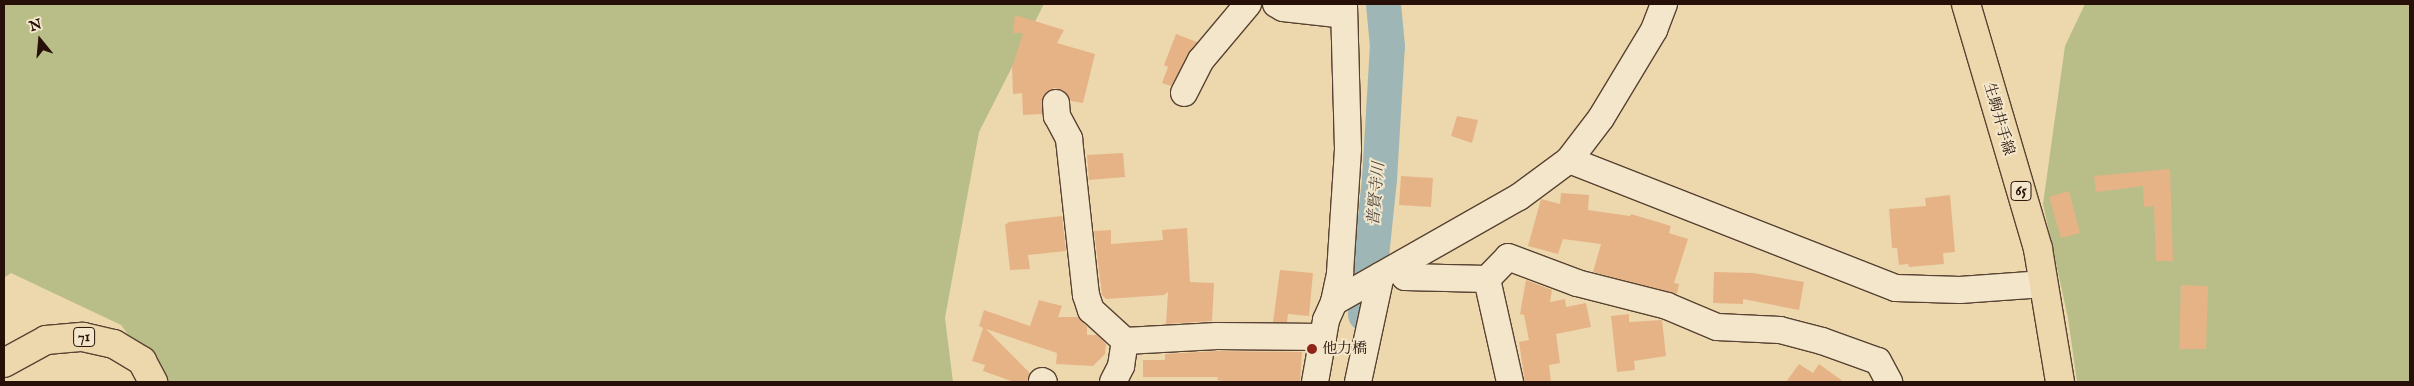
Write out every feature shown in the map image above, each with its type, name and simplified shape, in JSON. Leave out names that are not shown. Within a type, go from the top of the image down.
[{"type":"main road","name":"生駒井手線","points":[[1966,4],[2038,250],[2060,382]]},
{"type":"main road","name":"71","points":[[4,363],[46,340],[83,337],[114,344],[142,361],[153,382]]},
{"type":"street","points":[[1184,93],[1201,60],[1248,4]]},
{"type":"street","points":[[1276,4],[1284,8],[1344,9],[1348,149],[1340,273],[1369,282],[1406,277],[1487,279],[1508,257],[1577,283],[1667,306],[1717,327],[1780,330],[1822,340],[1878,361],[1889,382]]},
{"type":"street","points":[[1315,382],[1323,337],[1369,282],[1519,197],[1568,160],[1610,102],[1654,30],[1664,4]]},
{"type":"street","points":[[1056,103],[1057,116],[1069,139],[1086,294],[1091,310],[1125,341],[1217,336],[1323,337]]},
{"type":"street","points":[[1568,160],[1896,288],[1960,290],[2044,284]]},
{"type":"street","points":[[1487,279],[1510,382]]},
{"type":"street","points":[[1358,382],[1369,282]]},
{"type":"street","points":[[1113,382],[1121,366],[1125,341]]},
{"type":"green space","points":[[4,4],[1044,4],[979,132],[945,318],[953,382],[163,382],[121,325],[11,273],[4,278]]},
{"type":"green space","points":[[2085,4],[2410,4],[2410,382],[2077,382],[2068,318],[2043,204],[2065,46]]},
{"type":"building","points":[[1015,15],[1064,30],[1057,43],[1095,54],[1083,103],[1071,101],[1063,90],[1054,88],[1043,96],[1042,114],[1023,115],[1022,93],[1013,94],[1012,68],[1023,33],[1013,33]]},
{"type":"building","points":[[1176,34],[1197,42],[1171,86],[1162,83],[1168,67],[1164,65]]},
{"type":"building","points":[[1457,116],[1478,120],[1472,143],[1451,136]]},
{"type":"building","points":[[1123,153],[1125,177],[1089,180],[1087,155]]},
{"type":"building","points":[[2170,169],[2173,261],[2156,261],[2154,206],[2144,207],[2143,186],[2096,192],[2094,176]]},
{"type":"building","points":[[1401,176],[1433,178],[1431,207],[1399,205]]},
{"type":"building","points":[[2069,191],[2080,233],[2061,238],[2049,197]]},
{"type":"building","points":[[1561,193],[1589,195],[1588,210],[1630,216],[1631,214],[1671,226],[1669,233],[1688,239],[1674,283],[1679,284],[1677,294],[1593,272],[1601,244],[1563,239],[1558,254],[1528,246],[1541,199],[1560,204]]},
{"type":"building","points":[[1950,195],[1955,252],[1943,253],[1944,264],[1909,267],[1908,264],[1899,265],[1897,248],[1892,248],[1889,209],[1926,206],[1925,198]]},
{"type":"building","points":[[1062,216],[1066,251],[1028,255],[1030,269],[1010,270],[1005,225],[1009,222]]},
{"type":"building","points":[[1187,228],[1190,282],[1214,283],[1212,321],[1166,324],[1168,292],[1164,295],[1106,299],[1102,295],[1094,231],[1111,230],[1111,244],[1163,240],[1162,230]]},
{"type":"building","points":[[1280,270],[1313,273],[1309,316],[1288,314],[1287,322],[1273,322]]},
{"type":"building","points":[[1714,272],[1753,273],[1804,282],[1799,310],[1743,299],[1743,304],[1713,303]]},
{"type":"building","points":[[1526,280],[1552,290],[1550,302],[1565,299],[1566,307],[1586,303],[1591,327],[1556,334],[1560,363],[1549,365],[1551,382],[1525,382],[1519,342],[1529,340],[1524,315],[1520,314]]},
{"type":"building","points":[[2181,285],[2208,286],[2206,349],[2179,349]]},
{"type":"building","points":[[1039,300],[1062,306],[1058,317],[1078,317],[1087,327],[1087,335],[1097,335],[1106,344],[1105,354],[1093,366],[1056,364],[1057,353],[986,329],[1030,373],[1027,382],[1014,382],[983,371],[985,365],[972,361],[983,328],[979,326],[984,310],[1030,326]]},
{"type":"building","points":[[1629,314],[1629,322],[1662,320],[1666,356],[1634,361],[1635,370],[1617,372],[1611,316]]},
{"type":"building","points":[[1217,351],[1302,352],[1300,382],[1231,382],[1217,380],[1218,377],[1143,377],[1143,360],[1165,360],[1165,354]]},
{"type":"building","points":[[1799,364],[1813,373],[1819,364],[1844,382],[1786,382]]},
{"type":"waterway","name":"普賢寺川","points":[[1365,314],[1379,179],[1387,46],[1383,4]]},
{"type":"place","name":"他力橋","points":[[1312,349]]}]
